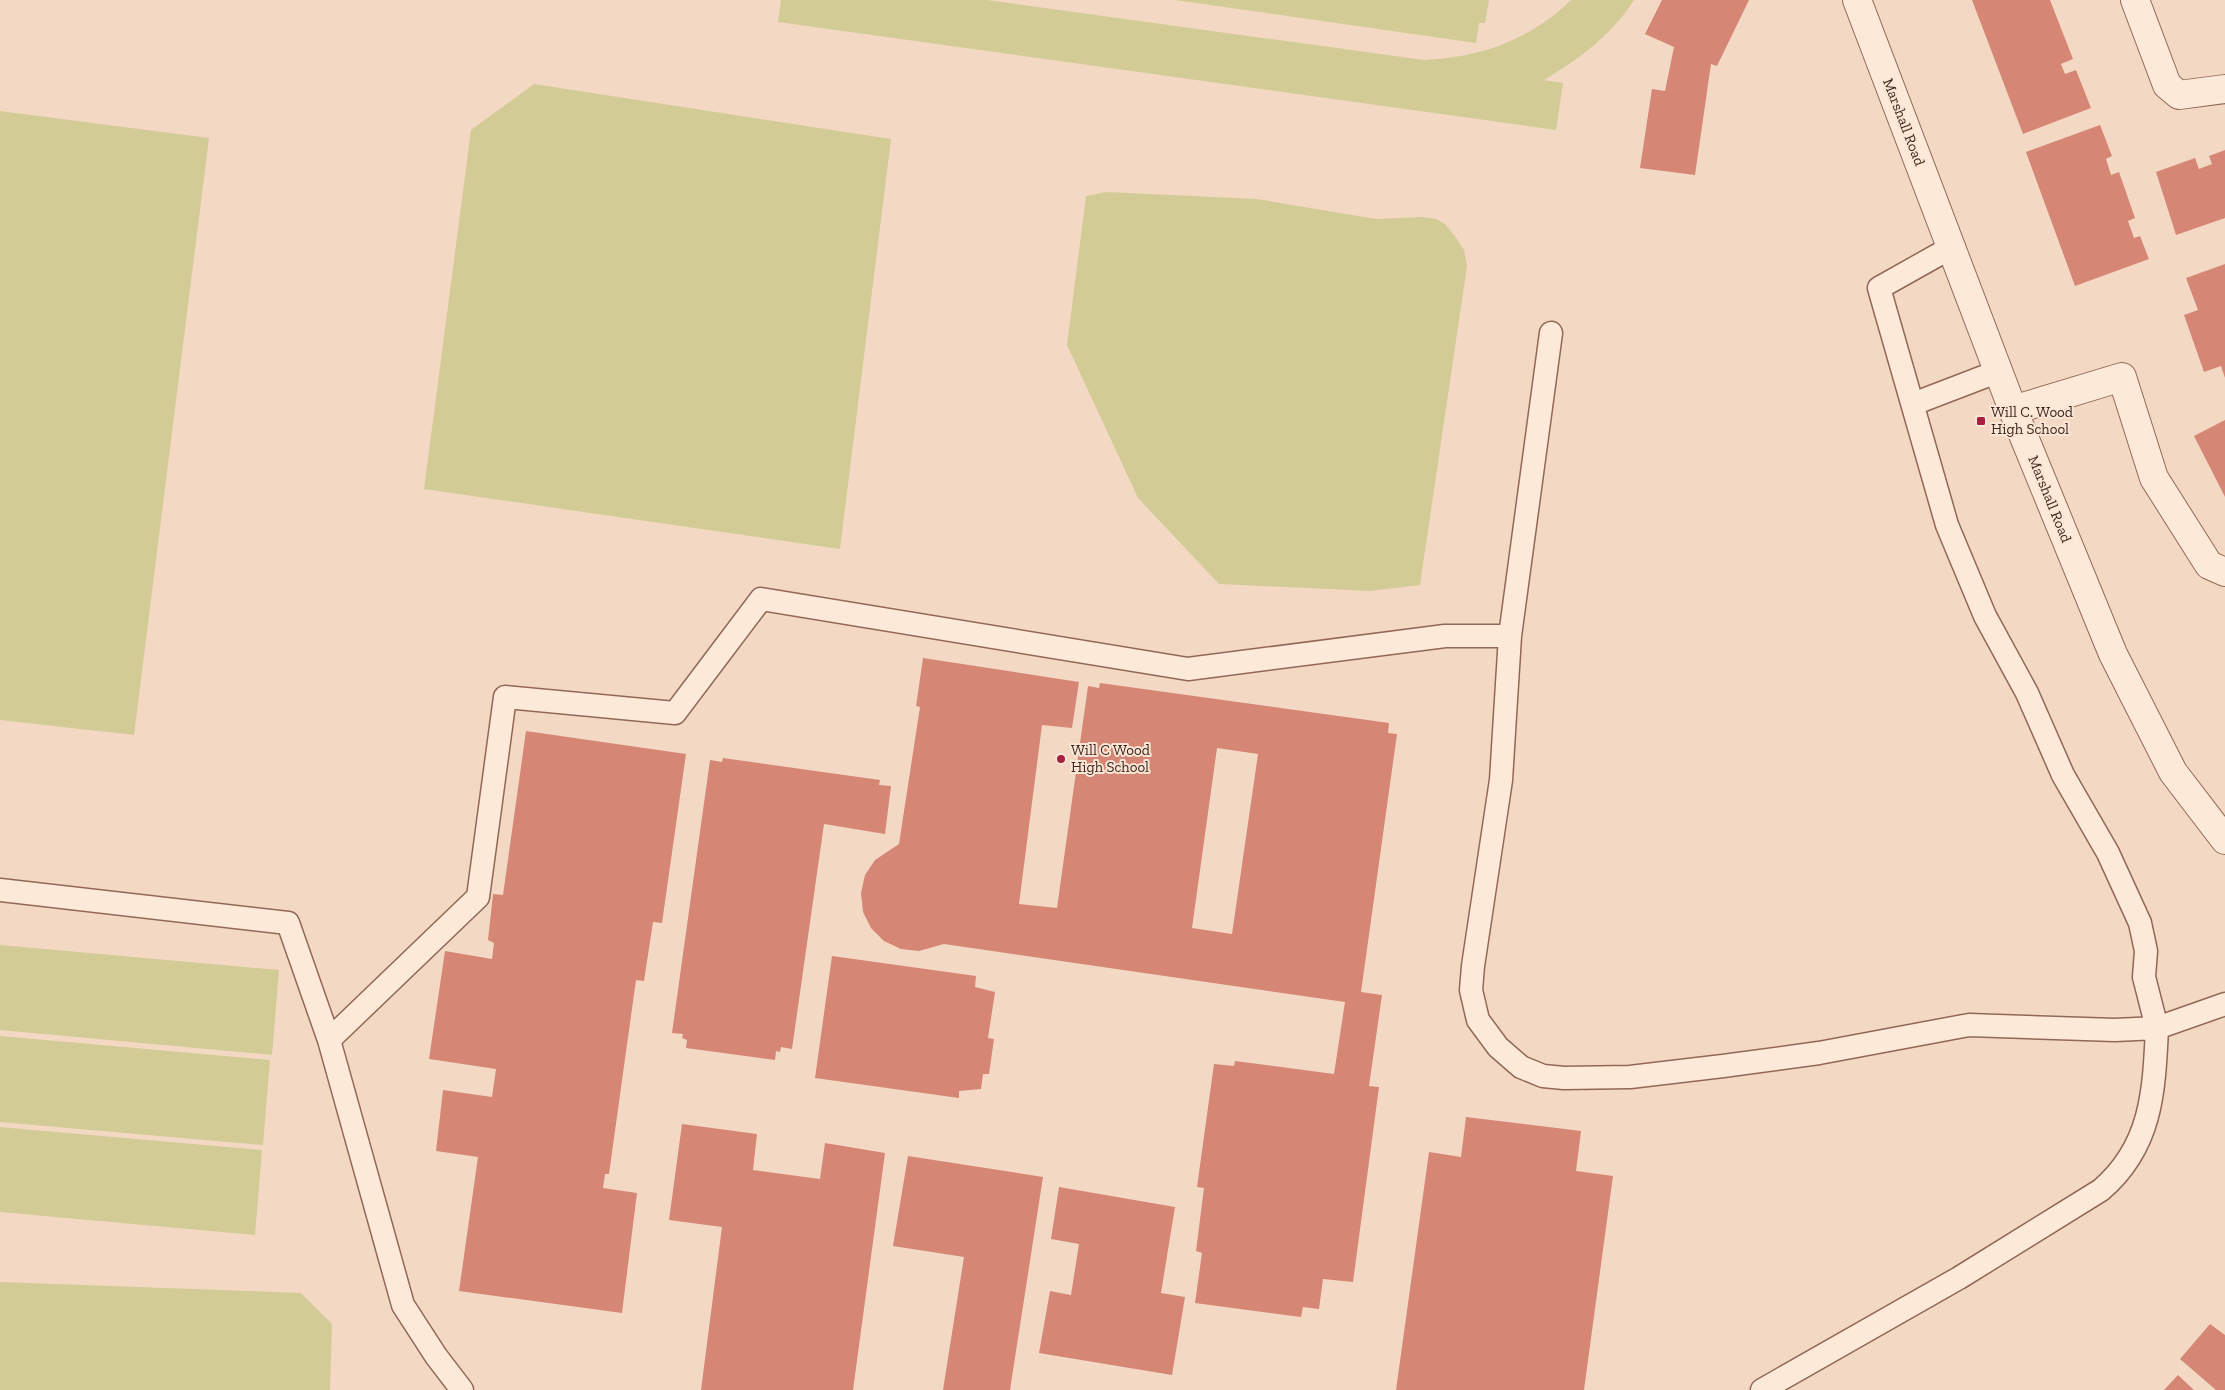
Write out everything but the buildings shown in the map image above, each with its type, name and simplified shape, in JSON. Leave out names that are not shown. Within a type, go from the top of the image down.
[{"type":"street","name":"Marshall Road","points":[[1857,0],[2013,410],[2113,654],[2173,772],[2225,840]]},
{"type":"street","points":[[2135,0],[2167,85],[2179,95],[2225,89]]},
{"type":"street","points":[[2013,410],[2122,377],[2154,478],[2209,565],[2225,572]]},
{"type":"lane","points":[[1762,1390],[1959,1278],[2101,1190],[2118,1176],[2132,1155],[2145,1128],[2151,1104],[2157,1028],[2144,977],[2146,951],[2140,923],[2108,853],[2063,775],[2027,693],[1985,616],[1947,525],[1879,288],[1952,247]]},
{"type":"lane","points":[[1551,333],[1510,636],[1501,780],[1474,957],[1471,990],[1478,1020],[1498,1047],[1521,1066],[1543,1076],[1585,1078],[1630,1076],[1819,1053],[1969,1025],[2115,1030],[2157,1028],[2225,1004]]},
{"type":"lane","points":[[1913,404],[1999,371]]},
{"type":"lane","points":[[328,1040],[478,897],[505,697],[675,713],[761,599],[1188,669],[1445,636],[1510,636]]},
{"type":"lane","points":[[0,890],[288,923],[328,1040],[403,1305],[436,1356],[462,1390]]},
{"type":"shaded area","points":[[781,0],[987,0],[1424,60],[1465,55],[1503,44],[1539,26],[1571,0],[1634,0],[1616,24],[1594,45],[1570,64],[1544,80],[1563,83],[1556,130],[778,22]]},
{"type":"shaded area","points":[[1175,0],[1489,0],[1485,23],[1479,23],[1476,43]]},
{"type":"shaded area","points":[[534,84],[891,139],[840,549],[424,489],[471,130]]},
{"type":"shaded area","points":[[0,111],[209,138],[134,735],[0,720]]},
{"type":"shaded area","points":[[1107,192],[1257,199],[1376,219],[1422,217],[1436,219],[1445,224],[1457,239],[1464,250],[1467,266],[1420,585],[1370,591],[1219,584],[1138,498],[1067,345],[1086,196]]},
{"type":"shaded area","points":[[0,945],[279,970],[272,1055],[0,1030]]},
{"type":"shaded area","points":[[0,1036],[270,1060],[263,1145],[0,1122]]},
{"type":"shaded area","points":[[0,1127],[262,1150],[255,1235],[0,1212]]},
{"type":"shaded area","points":[[0,1282],[301,1293],[332,1324],[330,1390],[0,1390]]},
{"type":"place","name":"Will C. Wood High School","points":[[1981,421]]},
{"type":"place","name":"Will C Wood High School","points":[[1061,759]]}]
